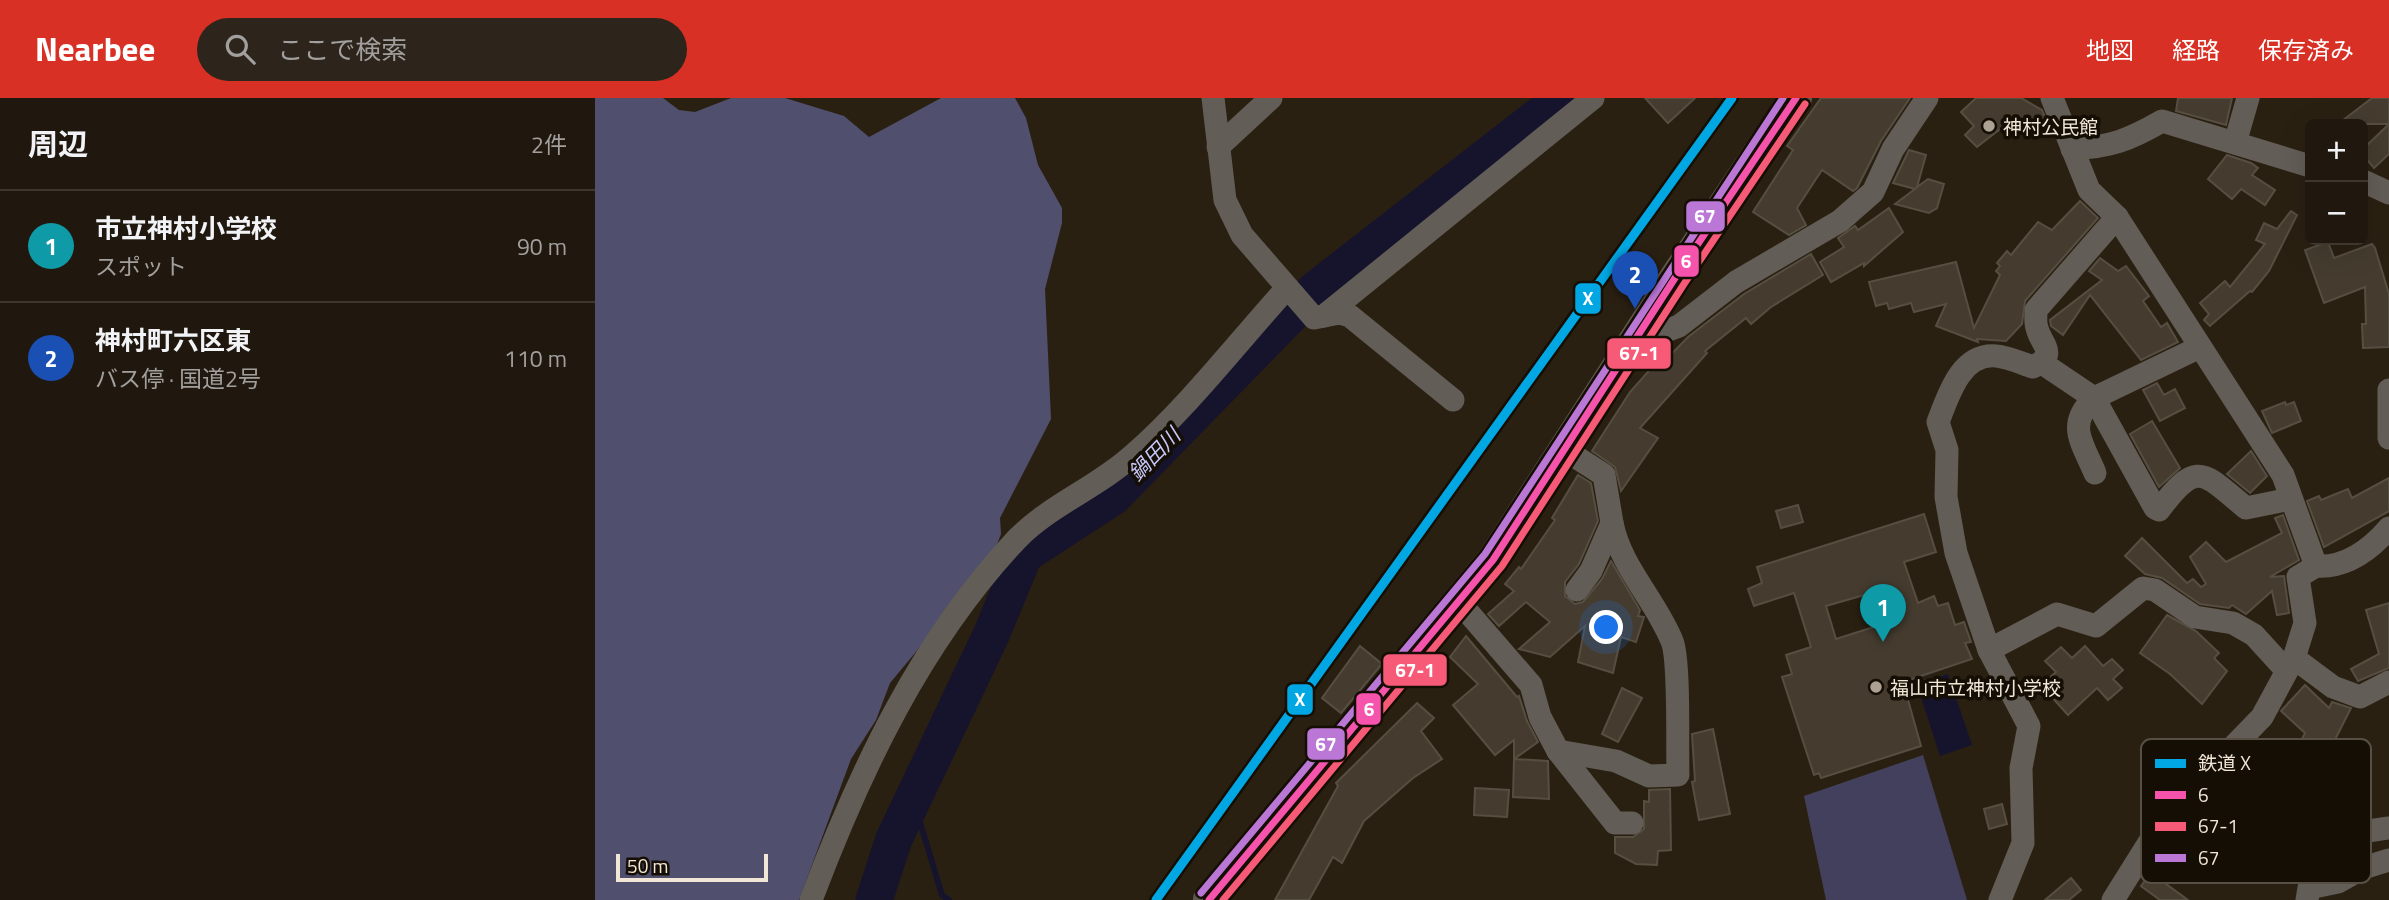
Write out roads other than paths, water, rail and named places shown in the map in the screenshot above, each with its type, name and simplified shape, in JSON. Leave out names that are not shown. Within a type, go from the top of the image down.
[{"type":"highway","points":[[1209,900],[1460,603],[1493,560],[1796,98]]},
{"type":"street","points":[[1213,98],[1225,201],[1242,235],[1289,290],[1319,317]]},
{"type":"street","points":[[1218,147],[1271,98]]},
{"type":"street","points":[[1319,317],[1593,98]]},
{"type":"street","points":[[1643,329],[1658,334],[1679,326],[1736,282],[1840,221],[1873,192],[1893,149],[1927,98]]},
{"type":"street","points":[[2052,98],[2089,190],[2117,218],[2283,475],[2316,566]]},
{"type":"street","points":[[2235,143],[2248,98]]},
{"type":"street","points":[[2072,149],[2103,147],[2126,141],[2163,109],[2235,143],[2305,164]]},
{"type":"street","points":[[2365,182],[2389,193]]},
{"type":"street","points":[[2042,363],[2047,345],[2037,330],[2036,310],[2117,218]]},
{"type":"street","points":[[811,900],[863,776],[893,717],[951,617],[1019,537],[1132,456],[1289,290]]},
{"type":"street","points":[[1319,317],[1339,313],[1350,316],[1453,400]]},
{"type":"street","points":[[2095,473],[2077,431],[2080,411],[2094,398],[2200,347]]},
{"type":"street","points":[[2000,900],[2023,843],[2021,768],[2029,726],[1989,650],[1956,553],[1946,497],[1947,450],[1938,422],[1957,375],[1970,364],[1994,355],[2033,367],[2042,363]]},
{"type":"street","points":[[2042,363],[2094,398],[2155,508],[2159,510],[2175,488],[2197,475],[2206,475],[2246,508],[2291,499]]},
{"type":"street","points":[[2389,390],[2389,438]]},
{"type":"street","points":[[1558,751],[1616,761],[1649,776],[1678,775],[1674,644],[1656,608],[1616,546],[1604,475],[1565,450]]},
{"type":"street","points":[[1577,590],[1591,571],[1612,523]]},
{"type":"street","points":[[2241,739],[2262,717],[2290,664],[2305,624],[2298,577],[2316,566],[2334,567],[2373,547],[2389,528]]},
{"type":"street","points":[[1989,650],[2057,614],[2096,626],[2143,588],[2155,590],[2195,617],[2233,622],[2290,664],[2333,687],[2360,696],[2389,682]]},
{"type":"street","points":[[1460,603],[1531,685],[1540,717],[1558,751],[1615,823],[1632,823]]},
{"type":"street","points":[[2371,831],[2389,828]]},
{"type":"street","points":[[2113,900],[2141,855]]},
{"type":"street","points":[[2371,866],[2389,860]]},
{"type":"street","points":[[2312,893],[2336,883]]},
{"type":"waterway","name":"鍋田川","points":[[874,900],[894,839],[992,633],[1024,555],[1113,497],[1316,289],[1562,98]]},
{"type":"waterway","points":[[913,799],[942,895],[949,900]]},
{"type":"rail line","name":"X","points":[[1156,900],[1732,98]]},
{"type":"place","name":"神村公民館","points":[[1989,126]]},
{"type":"place","name":"神村町六区東","points":[[1635,309]]},
{"type":"place","name":"市立神村小学校","points":[[1883,642]]},
{"type":"place","name":"福山市立神村小学校","points":[[1876,687]]}]
